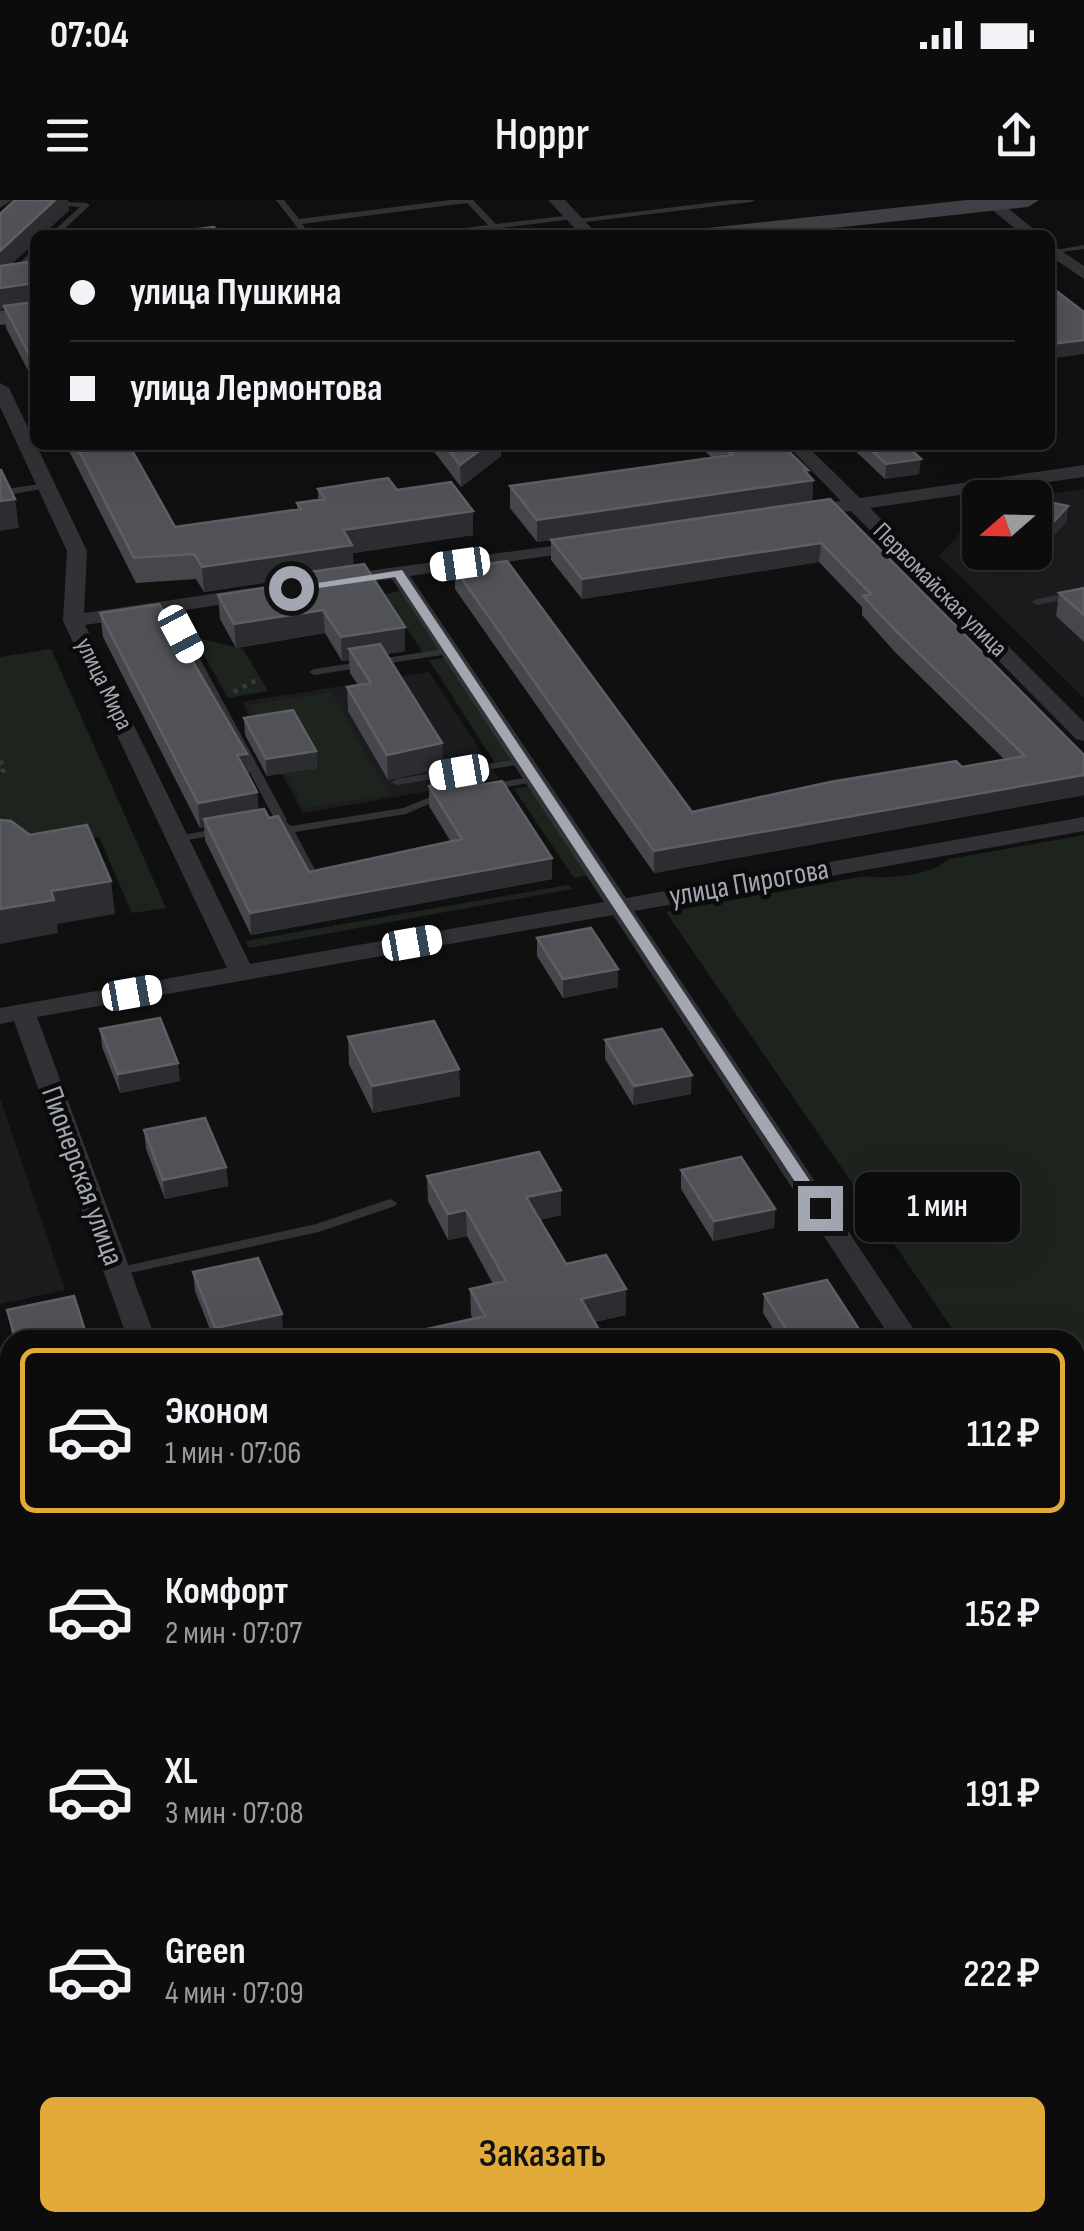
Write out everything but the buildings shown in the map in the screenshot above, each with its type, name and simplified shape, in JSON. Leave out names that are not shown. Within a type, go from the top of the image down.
[{"type":"street","points":[[556,200],[585,230]]},
{"type":"street","points":[[751,230],[1028,200]]},
{"type":"street","points":[[990,202],[1026,230]]},
{"type":"street","points":[[1055,251],[1084,274]]},
{"type":"street","points":[[0,318],[30,315]]},
{"type":"street","name":"улица Мира","points":[[1,390],[76,550],[73,620],[242,974]]},
{"type":"street","name":"Первомайская улица","points":[[801,450],[1084,734]]},
{"type":"street","points":[[775,516],[1084,472]]},
{"type":"street","points":[[317,584],[618,540]]},
{"type":"street","points":[[398,573],[900,1330]]},
{"type":"street","points":[[73,620],[273,591]]},
{"type":"street","name":"улица Пирогова","points":[[11,1014],[1084,824]]},
{"type":"street","name":"Пионерская улица","points":[[11,1014],[138,1330]]},
{"type":"lane","points":[[26,200],[88,202]]},
{"type":"lane","points":[[280,200],[303,230]]},
{"type":"lane","points":[[297,222],[470,200],[494,227]]},
{"type":"lane","points":[[644,200],[656,212]]},
{"type":"lane","points":[[469,230],[750,200]]},
{"type":"lane","points":[[58,230],[88,202]]},
{"type":"lane","points":[[1055,249],[1084,247]]},
{"type":"lane","points":[[0,492],[46,486]]},
{"type":"lane","points":[[1037,602],[1084,594]]},
{"type":"lane","points":[[167,607],[314,881]]},
{"type":"lane","points":[[314,672],[450,651]]},
{"type":"lane","points":[[396,782],[530,770]]},
{"type":"lane","points":[[467,790],[530,770]]},
{"type":"lane","points":[[264,823],[285,825],[406,811],[432,796],[450,794]]},
{"type":"lane","points":[[178,839],[229,830]]},
{"type":"lane","points":[[116,1272],[319,1228],[390,1203]]},
{"type":"path","points":[[0,762],[5,768],[0,776]]},
{"type":"shaded area","points":[[1084,489],[1084,698],[939,556],[962,531],[962,570],[1052,570],[1052,494]]},
{"type":"shaded area","points":[[400,591],[439,651],[423,653],[385,594]]},
{"type":"shaded area","points":[[194,637],[243,649],[268,691],[228,698]]},
{"type":"shaded area","points":[[51,649],[166,908],[132,913],[99,837],[23,851],[0,849],[0,657]]},
{"type":"shaded area","points":[[444,658],[512,760],[495,763],[429,660]]},
{"type":"shaded area","points":[[429,672],[499,779],[303,813],[242,702]]},
{"type":"shaded area","points":[[331,692],[389,795],[304,808],[250,705]]},
{"type":"shaded area","points":[[529,786],[589,875],[574,878],[514,789]]},
{"type":"shaded area","points":[[1084,835],[1084,1330],[953,1330],[666,912],[865,876],[909,875],[949,859]]},
{"type":"shaded area","points":[[568,885],[572,889],[249,948],[245,941]]},
{"type":"shaded area","points":[[0,1098],[65,1290],[0,1304]]},
{"type":"route","points":[[291,588],[398,573],[820,1208]]}]
